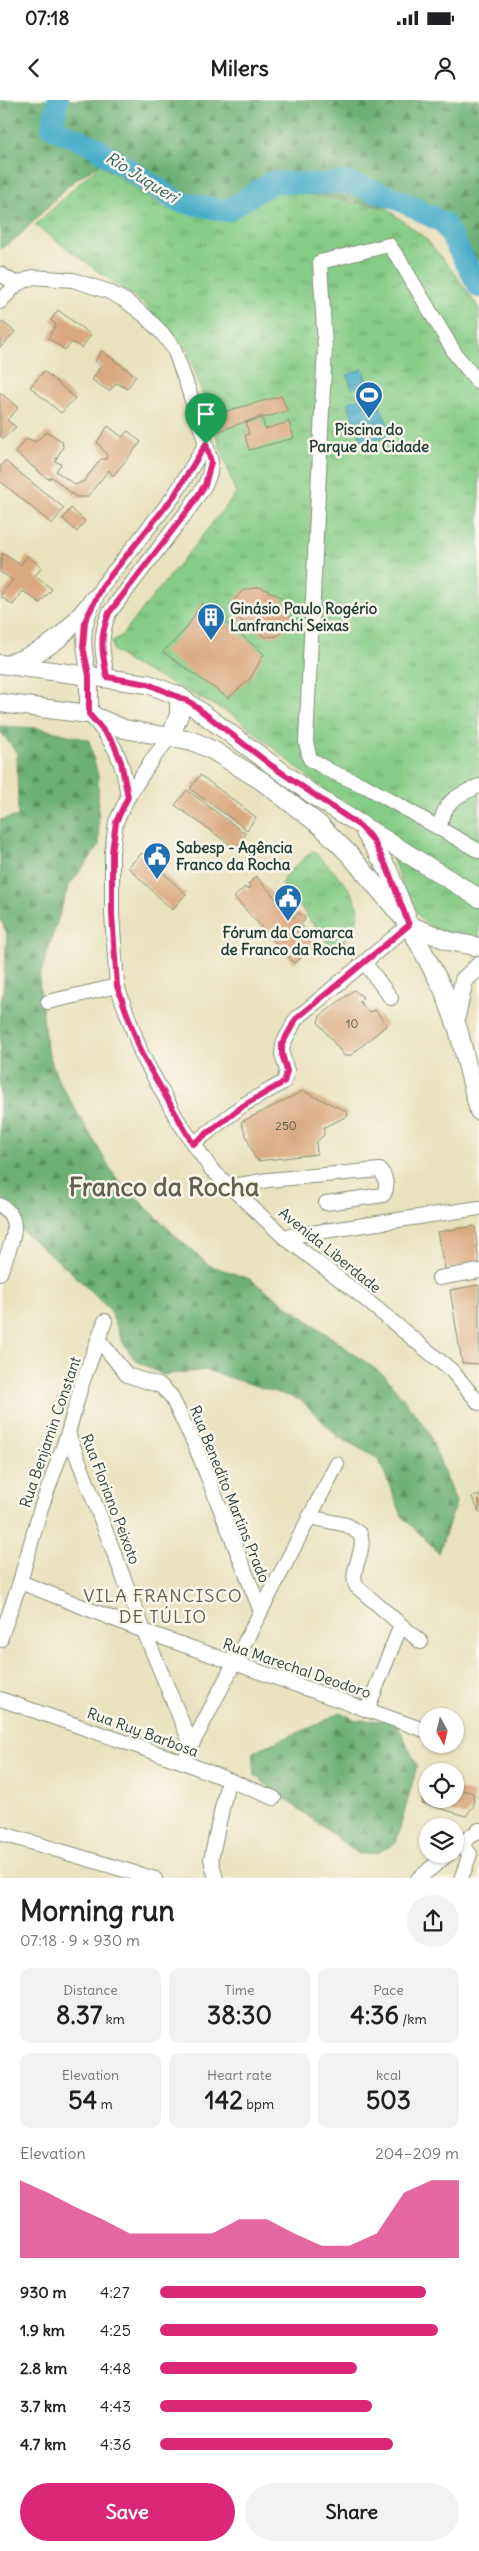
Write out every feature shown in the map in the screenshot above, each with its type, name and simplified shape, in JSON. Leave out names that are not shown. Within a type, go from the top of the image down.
[{"type":"main road","points":[[3,664],[39,653],[51,646],[72,628],[94,599]]},
{"type":"main road","points":[[3,664],[148,684],[179,696],[190,702],[272,766],[360,826],[479,898]]},
{"type":"main road","points":[[89,675],[89,714]]},
{"type":"main road","points":[[171,736],[179,715],[179,696]]},
{"type":"main road","points":[[0,702],[89,714],[124,729],[193,741],[214,751],[299,808],[325,830],[409,925],[449,941],[479,947]]},
{"type":"main road","points":[[360,826],[373,840],[388,870],[409,925],[443,989],[479,1111]]},
{"type":"main road","points":[[454,1022],[464,980],[479,966]]},
{"type":"street","points":[[479,383],[456,354],[399,258],[389,245],[320,262],[325,348],[306,742],[310,759],[330,771],[367,787],[479,851]]},
{"type":"street","points":[[0,274],[17,284]]},
{"type":"street","points":[[0,302],[17,284],[33,277],[74,280],[107,291],[126,301],[144,314],[174,349],[206,444],[211,462],[205,485],[189,509],[109,613],[102,630],[102,653],[107,677]]},
{"type":"street","points":[[89,675],[82,633],[94,599],[179,489],[206,444]]},
{"type":"street","points":[[89,714],[113,742],[123,770],[128,797]]},
{"type":"street","name":"Avenida Liberdade","points":[[171,736],[153,758],[128,797],[116,822],[112,852],[112,914],[117,986],[142,1055],[193,1144],[211,1169],[232,1186],[284,1237],[359,1294],[452,1372],[479,1403]]},
{"type":"street","points":[[440,828],[445,806],[458,796],[479,786]]},
{"type":"street","points":[[193,1144],[243,1106],[284,1082],[287,1071],[282,1054],[282,1044],[296,1019],[409,925]]},
{"type":"street","points":[[365,963],[391,998]]},
{"type":"street","points":[[48,1002],[117,986]]},
{"type":"street","points":[[232,1186],[277,1179],[380,1170],[382,1172],[386,1188],[383,1195],[326,1203]]},
{"type":"street","points":[[0,1204],[12,1214],[15,1224],[0,1273]]},
{"type":"street","points":[[284,1237],[479,1208]]},
{"type":"street","points":[[439,1278],[479,1271]]},
{"type":"street","name":"Rua Benjamin Constant","points":[[0,1640],[20,1582],[40,1511],[68,1433],[81,1386],[105,1321]]},
{"type":"street","name":"Rua Benedito Martins Prado","points":[[99,1340],[127,1375],[161,1386],[171,1396],[194,1446],[260,1610]]},
{"type":"street","name":"Rua Floriano Peixoto","points":[[68,1433],[144,1631],[191,1744]]},
{"type":"street","points":[[183,1762],[232,1663],[336,1464]]},
{"type":"street","points":[[309,1517],[347,1525],[360,1534],[362,1545],[354,1573],[356,1586],[421,1642]]},
{"type":"street","name":"Rua Marechal Deodoro","points":[[20,1582],[144,1631],[419,1728]]},
{"type":"street","points":[[367,1710],[401,1625]]},
{"type":"street","name":"Rua Ruy Barbosa","points":[[0,1699],[183,1762],[274,1798]]},
{"type":"street","points":[[216,1878],[211,1859],[228,1781]]},
{"type":"street","points":[[464,1841],[479,1830]]},
{"type":"street","points":[[0,1833],[155,1878]]},
{"type":"street","points":[[461,1878],[470,1854],[464,1850]]},
{"type":"street","points":[[418,1878],[437,1863]]},
{"type":"green space","points":[[0,100],[479,100],[479,278],[461,239],[419,217],[389,207],[279,187],[235,212],[166,203],[103,161],[70,184],[18,237],[0,249]]},
{"type":"green space","points":[[100,164],[165,208],[236,214],[279,189],[386,208],[426,239],[455,274],[479,309],[479,890],[368,826],[235,716],[129,662],[113,650],[112,641],[121,636],[236,494],[188,351],[145,305],[35,225]]},
{"type":"green space","points":[[0,726],[39,728],[89,740],[98,776],[99,846],[68,887],[39,979],[46,1045],[57,1078],[116,1178],[180,1240],[209,1265],[250,1279],[385,1376],[427,1429],[456,1502],[439,1553],[402,1516],[379,1459],[337,1436],[301,1400],[206,1370],[163,1375],[135,1360],[123,1343],[110,1310],[70,1271],[0,1212],[0,1001],[3,994],[7,934],[0,917],[0,820],[18,816],[17,753],[0,731]]},
{"type":"green space","points":[[313,850],[347,886],[358,910],[356,922],[349,936],[334,951],[282,884],[285,876]]},
{"type":"green space","points":[[390,852],[479,904],[479,939],[452,934],[427,924],[409,901]]},
{"type":"green space","points":[[340,1712],[356,1720],[396,1721],[417,1766],[396,1843],[377,1853],[359,1854],[255,1776],[253,1752]]},
{"type":"water","points":[[362,369],[368,382],[352,389],[347,375]]},
{"type":"water","name":"Piscina do Parque da Cidade","points":[[374,392],[392,434],[364,445],[347,403]]},
{"type":"building","points":[[58,310],[91,335],[82,348],[72,342],[65,350],[48,338],[56,325],[51,320]]},
{"type":"building","points":[[3,322],[15,332],[0,348],[0,325]]},
{"type":"building","points":[[102,351],[136,376],[127,389],[117,383],[109,391],[92,380],[101,366],[95,361]]},
{"type":"building","points":[[44,371],[75,398],[61,413],[30,387]]},
{"type":"building","points":[[0,392],[18,408],[7,420],[16,427],[3,438],[0,436]]},
{"type":"building","points":[[281,396],[288,411],[263,418],[262,416],[219,431],[215,414]]},
{"type":"building","points":[[262,418],[265,429],[289,422],[294,438],[249,450],[245,435],[249,434],[246,423]]},
{"type":"building","points":[[108,426],[122,437],[128,431],[141,442],[113,476],[109,470],[87,497],[76,497],[52,477],[48,479],[15,452],[27,438],[35,442],[47,432],[62,441],[63,447],[55,461],[61,464],[56,471],[75,485],[84,481],[101,459],[106,459],[107,455],[97,442]]},
{"type":"building","points":[[5,461],[64,508],[52,524],[0,481],[0,467]]},
{"type":"building","points":[[71,508],[85,521],[77,532],[63,519]]},
{"type":"building","points":[[2,553],[21,565],[27,556],[42,567],[35,576],[52,589],[40,603],[23,591],[13,605],[0,596],[13,580],[0,572]]},
{"type":"building","points":[[260,587],[279,596],[288,606],[292,616],[287,629],[277,636],[265,637],[236,617],[235,599],[243,590]]},
{"type":"building","name":"Ginásio Paulo Rogério Lanfranchi Seixas","points":[[202,603],[264,654],[250,679],[228,698],[163,652],[185,630]]},
{"type":"building","points":[[200,775],[256,817],[247,830],[190,789]]},
{"type":"building","points":[[187,790],[246,834],[236,849],[175,805]]},
{"type":"building","name":"Sabesp - Agência Franco da Rocha","points":[[142,853],[186,894],[172,910],[128,867]]},
{"type":"building","name":"Fórum da Comarca de Franco da Rocha","points":[[256,876],[293,918],[298,913],[304,916],[305,920],[300,924],[317,943],[308,951],[305,948],[301,952],[303,956],[294,963],[234,897],[245,887],[247,890],[250,887],[248,885]]},
{"type":"building","points":[[354,990],[363,997],[359,1001],[369,1012],[375,1010],[387,1025],[351,1055],[344,1056],[318,1022],[320,1016]]},
{"type":"building","points":[[303,1091],[346,1111],[348,1116],[324,1127],[324,1135],[316,1142],[317,1154],[258,1161],[254,1156],[241,1122]]},
{"type":"building","points":[[475,1226],[479,1265],[445,1269],[437,1232]]},
{"type":"building","points":[[479,1285],[479,1364],[462,1363],[450,1290]]},
{"type":"building","points":[[479,1495],[479,1512],[472,1497]]},
{"type":"building","points":[[464,1790],[473,1793],[474,1805],[466,1816],[439,1808],[464,1808]]},
{"type":"waterway","name":"Rio Juqueri","points":[[58,100],[52,128],[93,146],[177,201],[227,211],[272,182],[315,184],[346,182],[395,198],[444,223],[479,287]]},
{"type":"place","name":"Piscina do Parque da Cidade","points":[[369,419]]},
{"type":"place","name":"Ginásio Paulo Rogério Lanfranchi Seixas","points":[[211,641]]},
{"type":"place","name":"Sabesp - Agência Franco da Rocha","points":[[157,880]]},
{"type":"place","name":"Fórum da Comarca de Franco da Rocha","points":[[288,922]]},
{"type":"district","name":"Franco da Rocha","points":[[164,1187]]},
{"type":"district","name":"VILA FRANCISCO DE TÚLIO","points":[[163,1605]]},
{"type":"route","points":[[206,444],[211,462],[210,473],[205,485],[189,509],[109,613],[102,630],[102,653],[107,677],[148,684],[190,702],[272,766],[360,826],[373,840],[388,870],[409,925],[296,1019],[282,1044],[282,1054],[287,1071],[284,1082],[243,1106],[193,1144],[142,1055],[117,986],[112,914],[112,852],[116,822],[128,797],[121,762],[113,742],[89,714],[89,675],[82,633],[94,599],[103,585],[174,496],[206,444]]}]
